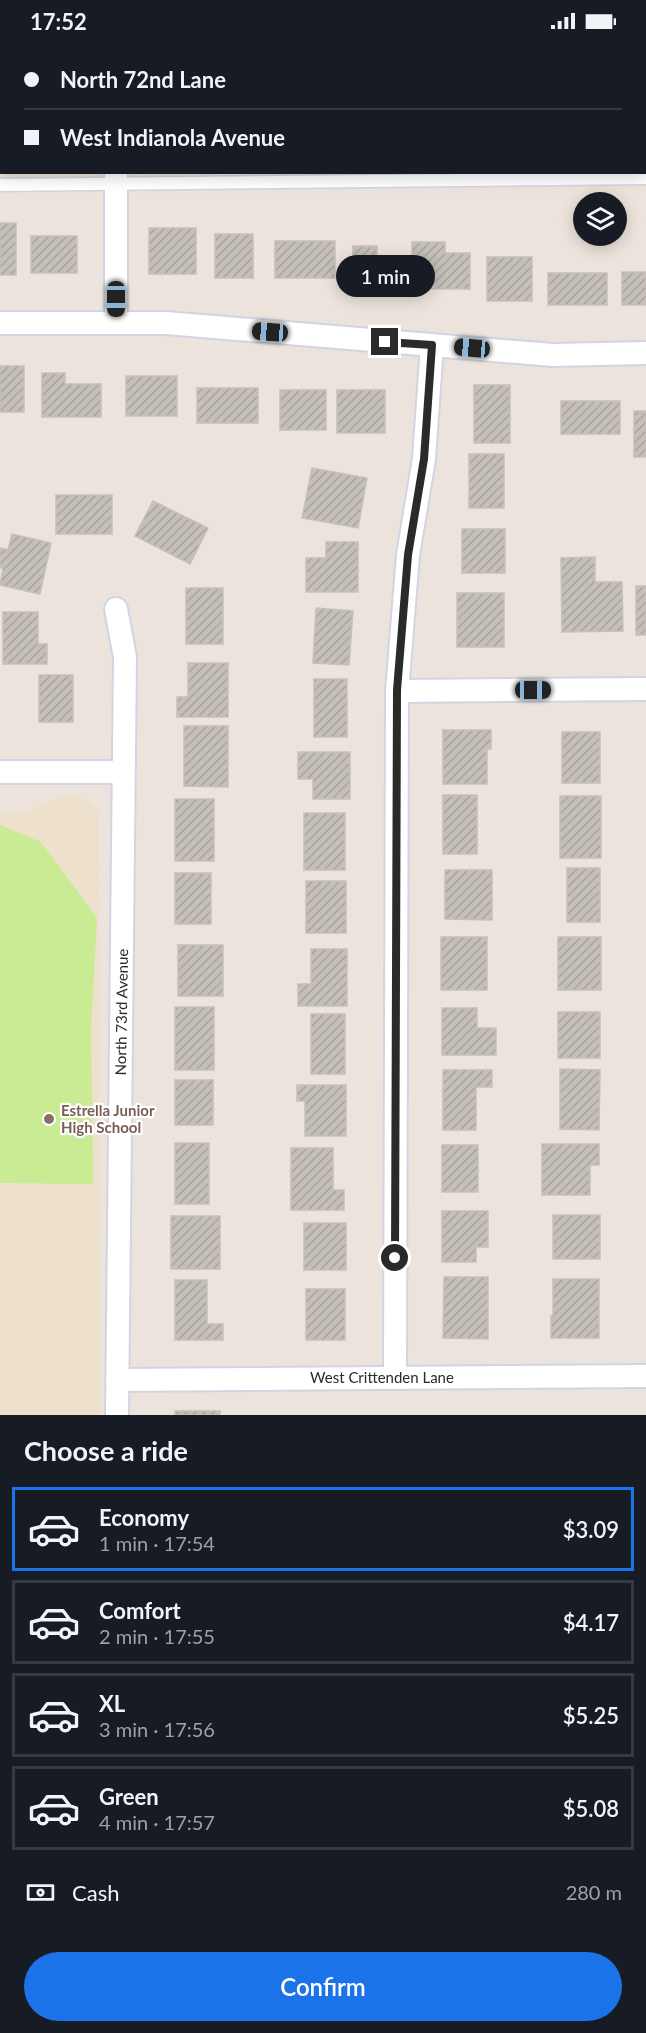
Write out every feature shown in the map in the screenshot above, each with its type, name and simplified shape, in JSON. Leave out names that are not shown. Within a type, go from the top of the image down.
[{"type":"street","points":[[116,178],[116,322]]},
{"type":"street","points":[[0,323],[166,323],[553,355],[646,353]]},
{"type":"street","points":[[394,1377],[397,690],[408,555],[424,459],[432,345]]},
{"type":"street","name":"North 73rd Avenue","points":[[116,609],[125,657],[117,1415]]},
{"type":"street","points":[[397,690],[646,689]]},
{"type":"street","points":[[0,772],[123,772]]},
{"type":"street","name":"West Crittenden Lane","points":[[117,1380],[646,1376]]},
{"type":"lane","points":[[0,185],[116,178],[646,178]]},
{"type":"shaded area","name":"Estrella Junior High School","points":[[67,794],[91,802],[98,811],[100,1415],[0,1415],[0,814],[21,813]]},
{"type":"green space","points":[[0,825],[41,842],[97,918],[91,1028],[93,1184],[0,1183]]},
{"type":"building","points":[[0,223],[16,223],[16,275],[0,275]]},
{"type":"building","points":[[149,228],[196,228],[196,274],[149,274]]},
{"type":"building","points":[[215,234],[253,234],[253,278],[215,278]]},
{"type":"building","points":[[31,236],[77,236],[77,273],[31,273]]},
{"type":"building","points":[[275,241],[335,241],[335,278],[275,278]]},
{"type":"building","points":[[412,242],[445,242],[445,253],[470,253],[470,289],[412,289]]},
{"type":"building","points":[[353,246],[377,246],[377,256],[398,256],[398,289],[353,289]]},
{"type":"building","points":[[487,257],[532,257],[532,301],[487,301]]},
{"type":"building","points":[[622,272],[646,272],[646,305],[622,305]]},
{"type":"building","points":[[548,273],[607,273],[607,305],[548,305]]},
{"type":"building","points":[[0,366],[24,366],[24,412],[0,412]]},
{"type":"building","points":[[42,373],[65,373],[65,384],[101,384],[101,417],[42,417]]},
{"type":"building","points":[[126,376],[177,376],[177,416],[126,416]]},
{"type":"building","points":[[474,385],[510,385],[510,443],[474,443]]},
{"type":"building","points":[[197,388],[258,388],[258,423],[197,423]]},
{"type":"building","points":[[280,390],[326,390],[326,430],[280,430]]},
{"type":"building","points":[[337,390],[385,390],[385,433],[337,433]]},
{"type":"building","points":[[561,401],[620,401],[620,434],[561,434]]},
{"type":"building","points":[[634,411],[646,411],[646,457],[634,457]]},
{"type":"building","points":[[469,454],[504,454],[504,508],[469,508]]},
{"type":"building","points":[[312,468],[367,478],[358,528],[302,518]]},
{"type":"building","points":[[56,495],[112,495],[112,534],[56,534]]},
{"type":"building","points":[[153,501],[208,528],[190,564],[135,536]]},
{"type":"building","points":[[462,529],[505,529],[505,573],[462,573]]},
{"type":"building","points":[[12,534],[51,543],[40,594],[0,585],[3,568],[0,568],[0,548],[8,550]]},
{"type":"building","points":[[326,542],[358,542],[358,592],[306,592],[306,558],[326,558]]},
{"type":"building","points":[[595,557],[595,582],[622,582],[623,631],[562,632],[561,558]]},
{"type":"building","points":[[636,586],[646,586],[646,635],[636,635]]},
{"type":"building","points":[[186,588],[223,588],[223,644],[186,644]]},
{"type":"building","points":[[457,593],[504,593],[504,647],[457,647]]},
{"type":"building","points":[[316,608],[353,611],[349,665],[313,663]]},
{"type":"building","points":[[3,612],[38,612],[38,644],[47,644],[47,664],[3,664]]},
{"type":"building","points":[[188,663],[228,663],[228,717],[177,717],[177,697],[188,697]]},
{"type":"building","points":[[39,675],[73,675],[73,722],[39,722]]},
{"type":"building","points":[[314,679],[347,679],[347,737],[314,737]]},
{"type":"building","points":[[184,726],[228,726],[228,787],[184,786]]},
{"type":"building","points":[[443,730],[491,730],[491,749],[487,749],[487,784],[443,784]]},
{"type":"building","points":[[562,732],[600,732],[600,783],[562,783]]},
{"type":"building","points":[[298,752],[350,752],[350,799],[313,799],[313,779],[298,779]]},
{"type":"building","points":[[443,795],[477,795],[477,854],[443,854]]},
{"type":"building","points":[[560,796],[601,796],[601,858],[560,858]]},
{"type":"building","points":[[175,799],[214,799],[214,861],[175,861]]},
{"type":"building","points":[[304,813],[345,813],[345,870],[304,870]]},
{"type":"building","points":[[567,868],[600,868],[600,922],[567,922]]},
{"type":"building","points":[[445,870],[492,870],[492,920],[445,919]]},
{"type":"building","points":[[175,873],[211,873],[211,924],[175,924]]},
{"type":"building","points":[[306,881],[346,881],[346,933],[306,933]]},
{"type":"building","points":[[441,937],[487,937],[487,990],[441,990]]},
{"type":"building","points":[[558,937],[601,937],[601,990],[558,990]]},
{"type":"building","points":[[178,945],[223,945],[223,996],[178,996]]},
{"type":"building","points":[[311,949],[347,949],[347,1006],[298,1006],[298,984],[311,984]]},
{"type":"building","points":[[175,1007],[214,1007],[214,1070],[175,1070]]},
{"type":"building","points":[[442,1008],[477,1008],[477,1028],[496,1028],[496,1055],[442,1055]]},
{"type":"building","points":[[558,1012],[600,1012],[600,1058],[558,1058]]},
{"type":"building","points":[[311,1014],[345,1014],[345,1074],[311,1074]]},
{"type":"building","points":[[560,1069],[600,1070],[599,1130],[560,1129]]},
{"type":"building","points":[[443,1070],[492,1070],[492,1087],[476,1087],[476,1130],[443,1130]]},
{"type":"building","points":[[175,1080],[213,1080],[213,1125],[175,1125]]},
{"type":"building","points":[[297,1085],[346,1085],[346,1136],[305,1136],[305,1101],[297,1101]]},
{"type":"building","points":[[175,1143],[209,1143],[209,1204],[175,1204]]},
{"type":"building","points":[[542,1144],[599,1144],[599,1165],[590,1165],[590,1195],[542,1195]]},
{"type":"building","points":[[442,1145],[478,1145],[478,1192],[442,1192]]},
{"type":"building","points":[[291,1148],[333,1148],[333,1190],[344,1190],[344,1210],[291,1210]]},
{"type":"building","points":[[442,1211],[488,1211],[488,1247],[476,1247],[476,1262],[442,1262]]},
{"type":"building","points":[[553,1215],[600,1215],[600,1259],[553,1259]]},
{"type":"building","points":[[171,1216],[220,1216],[220,1269],[171,1269]]},
{"type":"building","points":[[304,1223],[346,1223],[346,1270],[304,1270]]},
{"type":"building","points":[[444,1277],[488,1277],[488,1339],[443,1338]]},
{"type":"building","points":[[553,1279],[599,1279],[599,1338],[551,1338]]},
{"type":"building","points":[[175,1280],[207,1280],[207,1324],[223,1324],[223,1340],[175,1340]]},
{"type":"building","points":[[306,1289],[345,1289],[345,1340],[306,1340]]},
{"type":"building","points":[[175,1411],[220,1411],[220,1415],[175,1415]]},
{"type":"place","name":"Estrella Junior High School","points":[[49,1119]]},
{"type":"route","points":[[385,342],[432,345],[424,459],[408,555],[397,690],[395,1258]]}]
